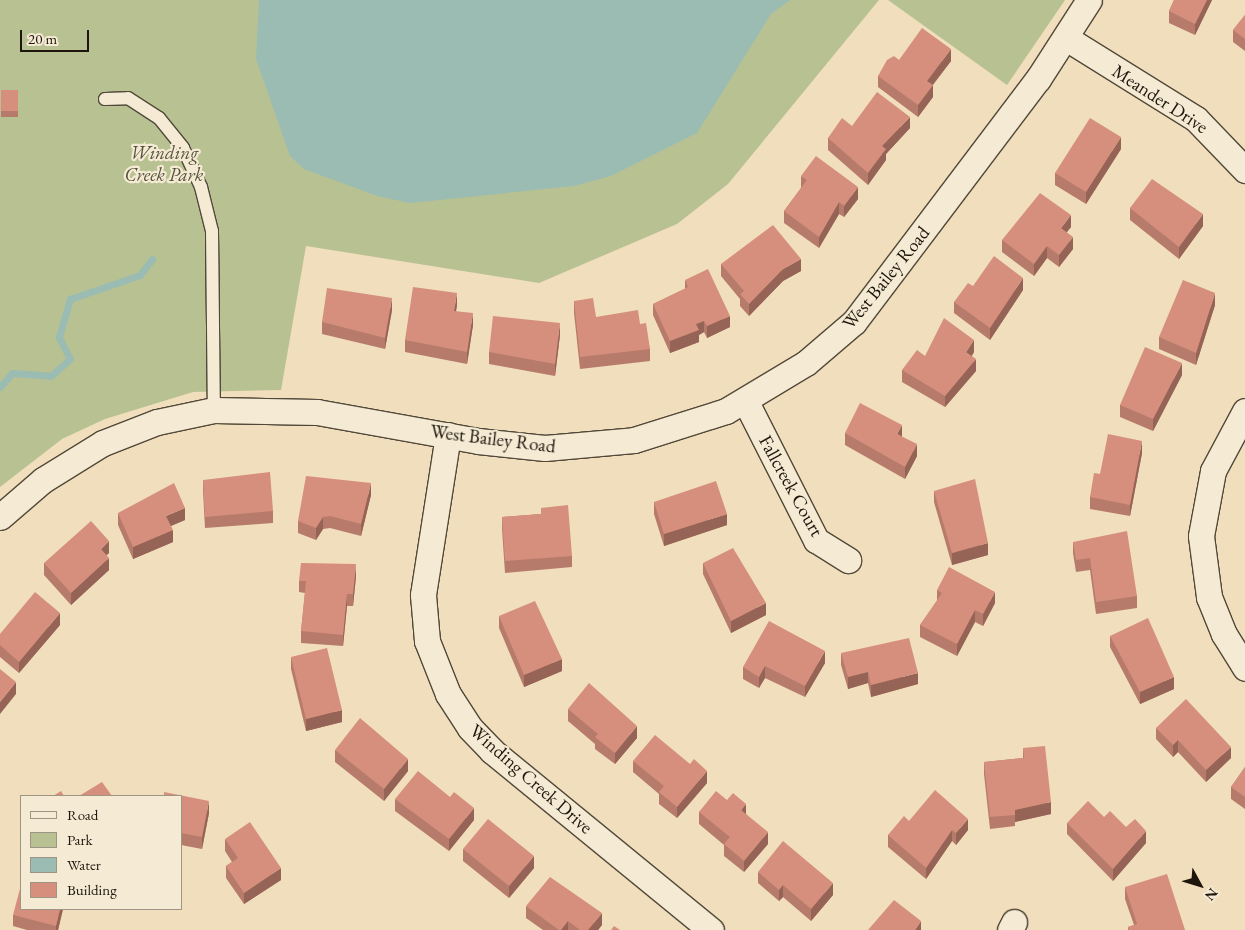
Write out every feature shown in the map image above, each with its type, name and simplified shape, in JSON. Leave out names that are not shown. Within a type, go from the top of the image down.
[{"type":"street","name":"West Bailey Road","points":[[0,517],[42,480],[103,443],[157,422],[214,410],[316,412],[448,435],[546,448],[599,445],[680,428],[746,402],[806,363],[854,322],[1066,38],[1089,0]]},
{"type":"street","name":"Meander Drive","points":[[1066,38],[1196,119],[1245,170]]},
{"type":"street","name":"Fallcreek Court","points":[[746,402],[816,540],[848,560]]},
{"type":"street","points":[[1245,411],[1213,472],[1202,536],[1209,597],[1224,634],[1245,668]]},
{"type":"street","name":"Winding Creek Drive","points":[[448,435],[422,594],[427,641],[448,694],[470,728],[492,751],[711,930]]},
{"type":"lane","points":[[105,99],[128,98],[159,118],[183,148],[201,187],[212,231],[214,410]]},
{"type":"green space","name":"Winding Creek Park","points":[[0,0],[879,0],[728,184],[677,224],[539,283],[306,246],[281,390],[193,392],[105,419],[62,439],[0,487]]},
{"type":"green space","points":[[888,0],[1065,0],[1007,85]]},
{"type":"water","points":[[259,0],[790,0],[771,14],[697,133],[611,176],[574,186],[410,203],[377,196],[304,169],[290,156],[256,59]]},
{"type":"building","points":[[1174,0],[1207,0],[1195,24],[1169,11]]},
{"type":"building","points":[[1245,15],[1245,39],[1233,30]]},
{"type":"building","points":[[922,28],[951,49],[927,81],[933,85],[918,105],[878,76],[887,60],[894,56],[899,60]]},
{"type":"building","points":[[1,90],[18,90],[18,111],[1,111]]},
{"type":"building","points":[[877,92],[910,117],[882,146],[886,149],[868,173],[828,138],[842,118],[852,126]]},
{"type":"building","points":[[1090,118],[1121,137],[1086,192],[1055,173]]},
{"type":"building","points":[[816,156],[858,187],[844,206],[839,202],[819,237],[784,211],[807,180],[801,176]]},
{"type":"building","points":[[1152,179],[1203,214],[1179,247],[1130,208]]},
{"type":"building","points":[[1040,193],[1071,215],[1061,228],[1073,237],[1059,255],[1047,246],[1034,264],[1002,240]]},
{"type":"building","points":[[773,225],[801,259],[783,269],[749,304],[740,294],[744,291],[721,264]]},
{"type":"building","points":[[994,256],[1023,278],[990,328],[954,302],[968,283],[973,286]]},
{"type":"building","points":[[708,269],[730,316],[707,326],[704,321],[696,324],[699,330],[670,341],[653,304],[688,287],[685,280]]},
{"type":"building","points":[[1183,280],[1215,293],[1196,353],[1159,337]]},
{"type":"building","points":[[413,287],[457,293],[454,311],[473,313],[467,352],[405,340]]},
{"type":"building","points":[[327,288],[392,298],[385,338],[322,322]]},
{"type":"building","points":[[593,298],[596,317],[638,310],[640,324],[646,323],[650,349],[580,357],[574,301]]},
{"type":"building","points":[[493,316],[560,323],[555,364],[489,352]]},
{"type":"building","points":[[944,318],[974,340],[966,352],[976,359],[945,396],[902,370],[917,350],[925,356]]},
{"type":"building","points":[[1145,347],[1182,363],[1153,419],[1120,405]]},
{"type":"building","points":[[860,403],[902,425],[897,434],[917,444],[905,467],[845,433]]},
{"type":"building","points":[[1108,434],[1142,441],[1130,505],[1090,497],[1094,473],[1100,474]]},
{"type":"building","points":[[270,472],[273,511],[205,517],[203,480]]},
{"type":"building","points":[[306,476],[371,483],[361,524],[330,516],[323,517],[316,528],[298,521]]},
{"type":"building","points":[[975,479],[988,543],[952,553],[934,491]]},
{"type":"building","points":[[716,481],[727,514],[664,534],[654,502]]},
{"type":"building","points":[[174,483],[185,508],[166,516],[173,530],[133,547],[118,513]]},
{"type":"building","points":[[568,505],[572,556],[505,561],[502,517],[541,514],[541,508]]},
{"type":"building","points":[[91,521],[109,541],[101,549],[109,558],[71,593],[44,563]]},
{"type":"building","points":[[1127,531],[1137,596],[1096,602],[1090,558],[1076,560],[1073,542]]},
{"type":"building","points":[[733,548],[766,603],[731,621],[703,563]]},
{"type":"building","points":[[301,563],[356,564],[353,594],[347,594],[343,635],[301,631],[306,581],[299,581]]},
{"type":"building","points":[[949,567],[995,592],[983,614],[975,610],[957,644],[920,625],[942,593],[937,590]]},
{"type":"building","points":[[35,592],[60,613],[19,662],[0,645],[0,634]]},
{"type":"building","points":[[535,601],[562,659],[524,675],[499,616]]},
{"type":"building","points":[[1148,618],[1174,677],[1140,692],[1110,636]]},
{"type":"building","points":[[769,621],[825,651],[805,686],[765,666],[759,677],[743,667]]},
{"type":"building","points":[[909,638],[918,673],[871,685],[868,672],[848,677],[841,653]]},
{"type":"building","points":[[327,648],[342,710],[306,719],[291,657]]},
{"type":"building","points":[[0,669],[16,682],[0,702]]},
{"type":"building","points":[[589,683],[637,726],[615,753],[595,737],[598,734],[568,709]]},
{"type":"building","points":[[1186,699],[1231,747],[1206,770],[1178,740],[1173,745],[1156,728]]},
{"type":"building","points":[[360,718],[408,759],[384,789],[335,750]]},
{"type":"building","points":[[655,735],[690,764],[694,759],[707,771],[677,807],[659,792],[664,786],[633,761]]},
{"type":"building","points":[[1045,746],[1051,802],[1015,810],[1015,815],[990,817],[984,762],[1024,758],[1023,748]]},
{"type":"building","points":[[1245,767],[1245,797],[1231,787]]},
{"type":"building","points":[[418,771],[450,797],[454,792],[474,808],[449,839],[395,799]]},
{"type":"building","points":[[102,782],[111,795],[81,795]]},
{"type":"building","points":[[935,790],[968,819],[956,833],[952,830],[926,868],[888,835],[904,816],[909,821]]},
{"type":"building","points":[[61,791],[63,795],[55,795]]},
{"type":"building","points":[[716,791],[727,800],[733,793],[746,804],[741,810],[768,832],[744,861],[724,844],[730,837],[699,812]]},
{"type":"building","points":[[164,792],[179,795],[164,795]]},
{"type":"building","points":[[182,796],[209,801],[202,837],[182,833]]},
{"type":"building","points":[[1088,801],[1104,817],[1110,811],[1126,827],[1135,819],[1146,831],[1113,869],[1067,823]]},
{"type":"building","points":[[488,819],[534,856],[509,886],[463,849]]},
{"type":"building","points":[[250,822],[281,868],[244,893],[226,866],[238,858],[225,839]]},
{"type":"building","points":[[783,841],[833,883],[811,909],[783,885],[779,890],[758,872]]},
{"type":"building","points":[[1167,874],[1185,930],[1129,930],[1128,927],[1137,924],[1125,887]]},
{"type":"building","points":[[550,877],[602,913],[588,930],[580,930],[568,921],[559,930],[526,906]]},
{"type":"building","points":[[20,889],[20,910],[60,910],[56,926],[13,915]]},
{"type":"building","points":[[894,900],[921,921],[915,930],[868,930]]},
{"type":"building","points":[[614,926],[620,930],[611,930]]},
{"type":"waterway","points":[[0,387],[12,373],[51,376],[70,359],[59,337],[70,299],[140,275],[152,259]]}]
